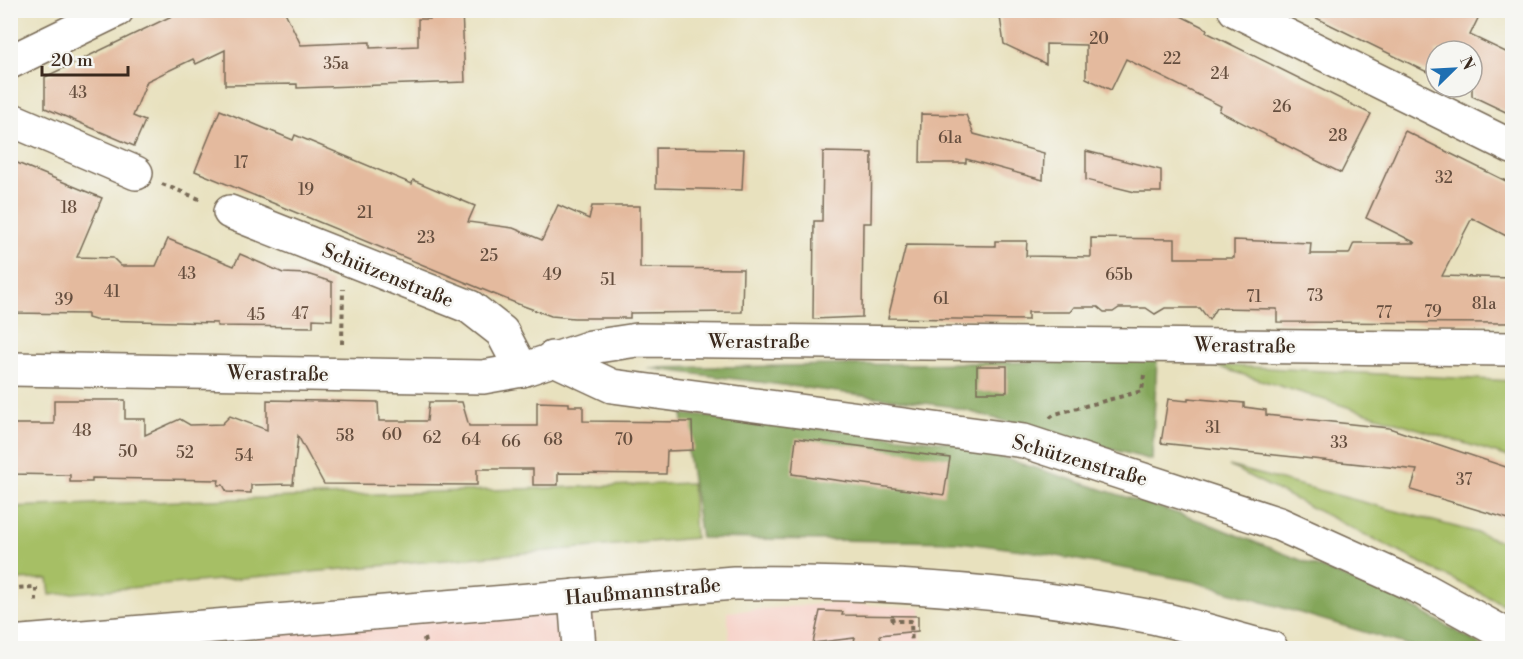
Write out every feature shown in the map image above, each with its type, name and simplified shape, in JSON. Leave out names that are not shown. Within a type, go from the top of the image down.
[{"type":"street","points":[[11,62],[117,10]]},
{"type":"street","points":[[1235,10],[1512,147]]},
{"type":"street","points":[[10,119],[136,174]]},
{"type":"street","name":"Schützenstraße","points":[[230,212],[470,307],[537,364],[612,386],[1024,441],[1280,524],[1423,590],[1512,638]]},
{"type":"street","name":"Werastraße","points":[[10,369],[483,376],[537,364],[591,347],[637,340],[1512,349]]},
{"type":"street","name":"Haußmannstraße","points":[[10,643],[245,636],[575,596],[734,583],[798,582],[975,592],[1149,616],[1271,648]]},
{"type":"street","points":[[575,596],[579,648]]},
{"type":"path","points":[[136,174],[230,212]]},
{"type":"path","points":[[342,374],[344,258]]},
{"type":"path","points":[[1024,441],[1055,414],[1142,391],[1144,372],[1134,371]]},
{"type":"path","points":[[10,588],[36,587],[36,605]]},
{"type":"path","points":[[893,621],[911,621],[912,648]]},
{"type":"path","points":[[425,642],[426,648]]},
{"type":"shaded area","points":[[592,601],[597,648],[256,648],[254,633]]},
{"type":"shaded area","points":[[834,603],[920,608],[922,648],[730,648],[727,612]]},
{"type":"green space","points":[[1157,360],[1152,460],[948,406],[648,368]]},
{"type":"green space","points":[[1212,365],[1512,381],[1512,458]]},
{"type":"green space","points":[[682,414],[957,443],[1204,522],[1397,598],[1486,648],[1418,648],[1192,581],[1030,551],[959,542],[701,538]]},
{"type":"green space","points":[[1229,466],[1478,533],[1512,545],[1512,609]]},
{"type":"green space","points":[[692,483],[695,538],[50,595],[48,579],[11,580],[11,507]]},
{"type":"building","points":[[184,10],[284,10],[301,45],[370,42],[370,48],[418,46],[418,19],[430,19],[430,10],[462,10],[465,82],[297,88],[297,84],[225,85],[225,50],[196,64],[193,59],[147,81],[133,116],[145,121],[134,146],[45,108],[45,77]]},
{"type":"building","points":[[999,10],[1164,10],[1172,15],[1173,12],[1207,29],[1206,32],[1371,114],[1341,173],[1219,111],[1221,106],[1126,59],[1111,90],[1086,78],[1086,45],[1046,44],[1046,64],[1004,44]]},
{"type":"building","points":[[1300,10],[1482,10],[1470,35],[1478,39],[1424,39],[1424,71]]},
{"type":"building","points":[[1484,42],[1512,55],[1512,115],[1478,99],[1484,99]]},
{"type":"building","points":[[220,110],[293,140],[295,135],[412,184],[413,180],[475,206],[468,222],[513,228],[542,240],[558,205],[589,219],[592,206],[640,206],[640,268],[743,269],[742,312],[630,313],[630,318],[574,318],[551,316],[518,304],[195,171]]},
{"type":"building","points":[[921,114],[966,115],[974,134],[1044,153],[1043,180],[966,159],[966,163],[920,163]]},
{"type":"building","points":[[1405,131],[1512,184],[1512,239],[1472,218],[1442,276],[1512,278],[1512,323],[1277,322],[1277,309],[1216,308],[1209,320],[1200,308],[1165,308],[1155,314],[1146,308],[1119,308],[1113,312],[1104,312],[1098,307],[1074,307],[1070,312],[1028,312],[1028,320],[888,318],[906,245],[995,246],[995,241],[1027,241],[1026,256],[1091,257],[1091,238],[1175,239],[1175,258],[1234,258],[1234,240],[1311,243],[1310,254],[1349,254],[1354,243],[1416,243],[1366,218]]},
{"type":"building","points":[[656,148],[744,149],[742,190],[656,188]]},
{"type":"building","points":[[1086,151],[1161,170],[1161,192],[1135,192],[1086,180]]},
{"type":"building","points":[[823,152],[872,153],[871,223],[863,223],[862,317],[813,319],[814,221],[822,221]]},
{"type":"building","points":[[10,160],[102,198],[77,257],[113,258],[121,266],[156,266],[168,239],[234,266],[240,254],[283,273],[307,274],[332,282],[332,320],[313,319],[313,327],[217,326],[217,323],[95,320],[88,318],[88,314],[10,313]]},
{"type":"building","points":[[977,366],[1007,366],[1007,392],[977,392]]},
{"type":"building","points":[[1188,398],[1244,403],[1244,407],[1266,410],[1266,415],[1389,428],[1512,469],[1512,520],[1411,490],[1417,470],[1161,443],[1168,399],[1188,401]]},
{"type":"building","points":[[54,400],[125,400],[125,419],[145,419],[145,435],[180,419],[190,425],[222,424],[230,416],[267,430],[267,400],[378,402],[379,421],[427,421],[429,402],[462,402],[469,426],[537,426],[537,402],[569,403],[569,406],[583,406],[583,421],[692,422],[693,450],[667,451],[666,474],[558,473],[558,485],[533,485],[533,469],[477,469],[477,485],[324,484],[298,436],[293,484],[251,485],[251,493],[227,492],[223,485],[218,485],[219,480],[92,478],[92,482],[70,482],[70,475],[10,474],[10,424],[54,424]]},
{"type":"building","points":[[796,438],[950,458],[944,495],[792,474]]},
{"type":"building","points":[[820,611],[843,612],[842,615],[918,616],[918,631],[880,635],[882,648],[852,648],[855,638],[813,643]]}]
